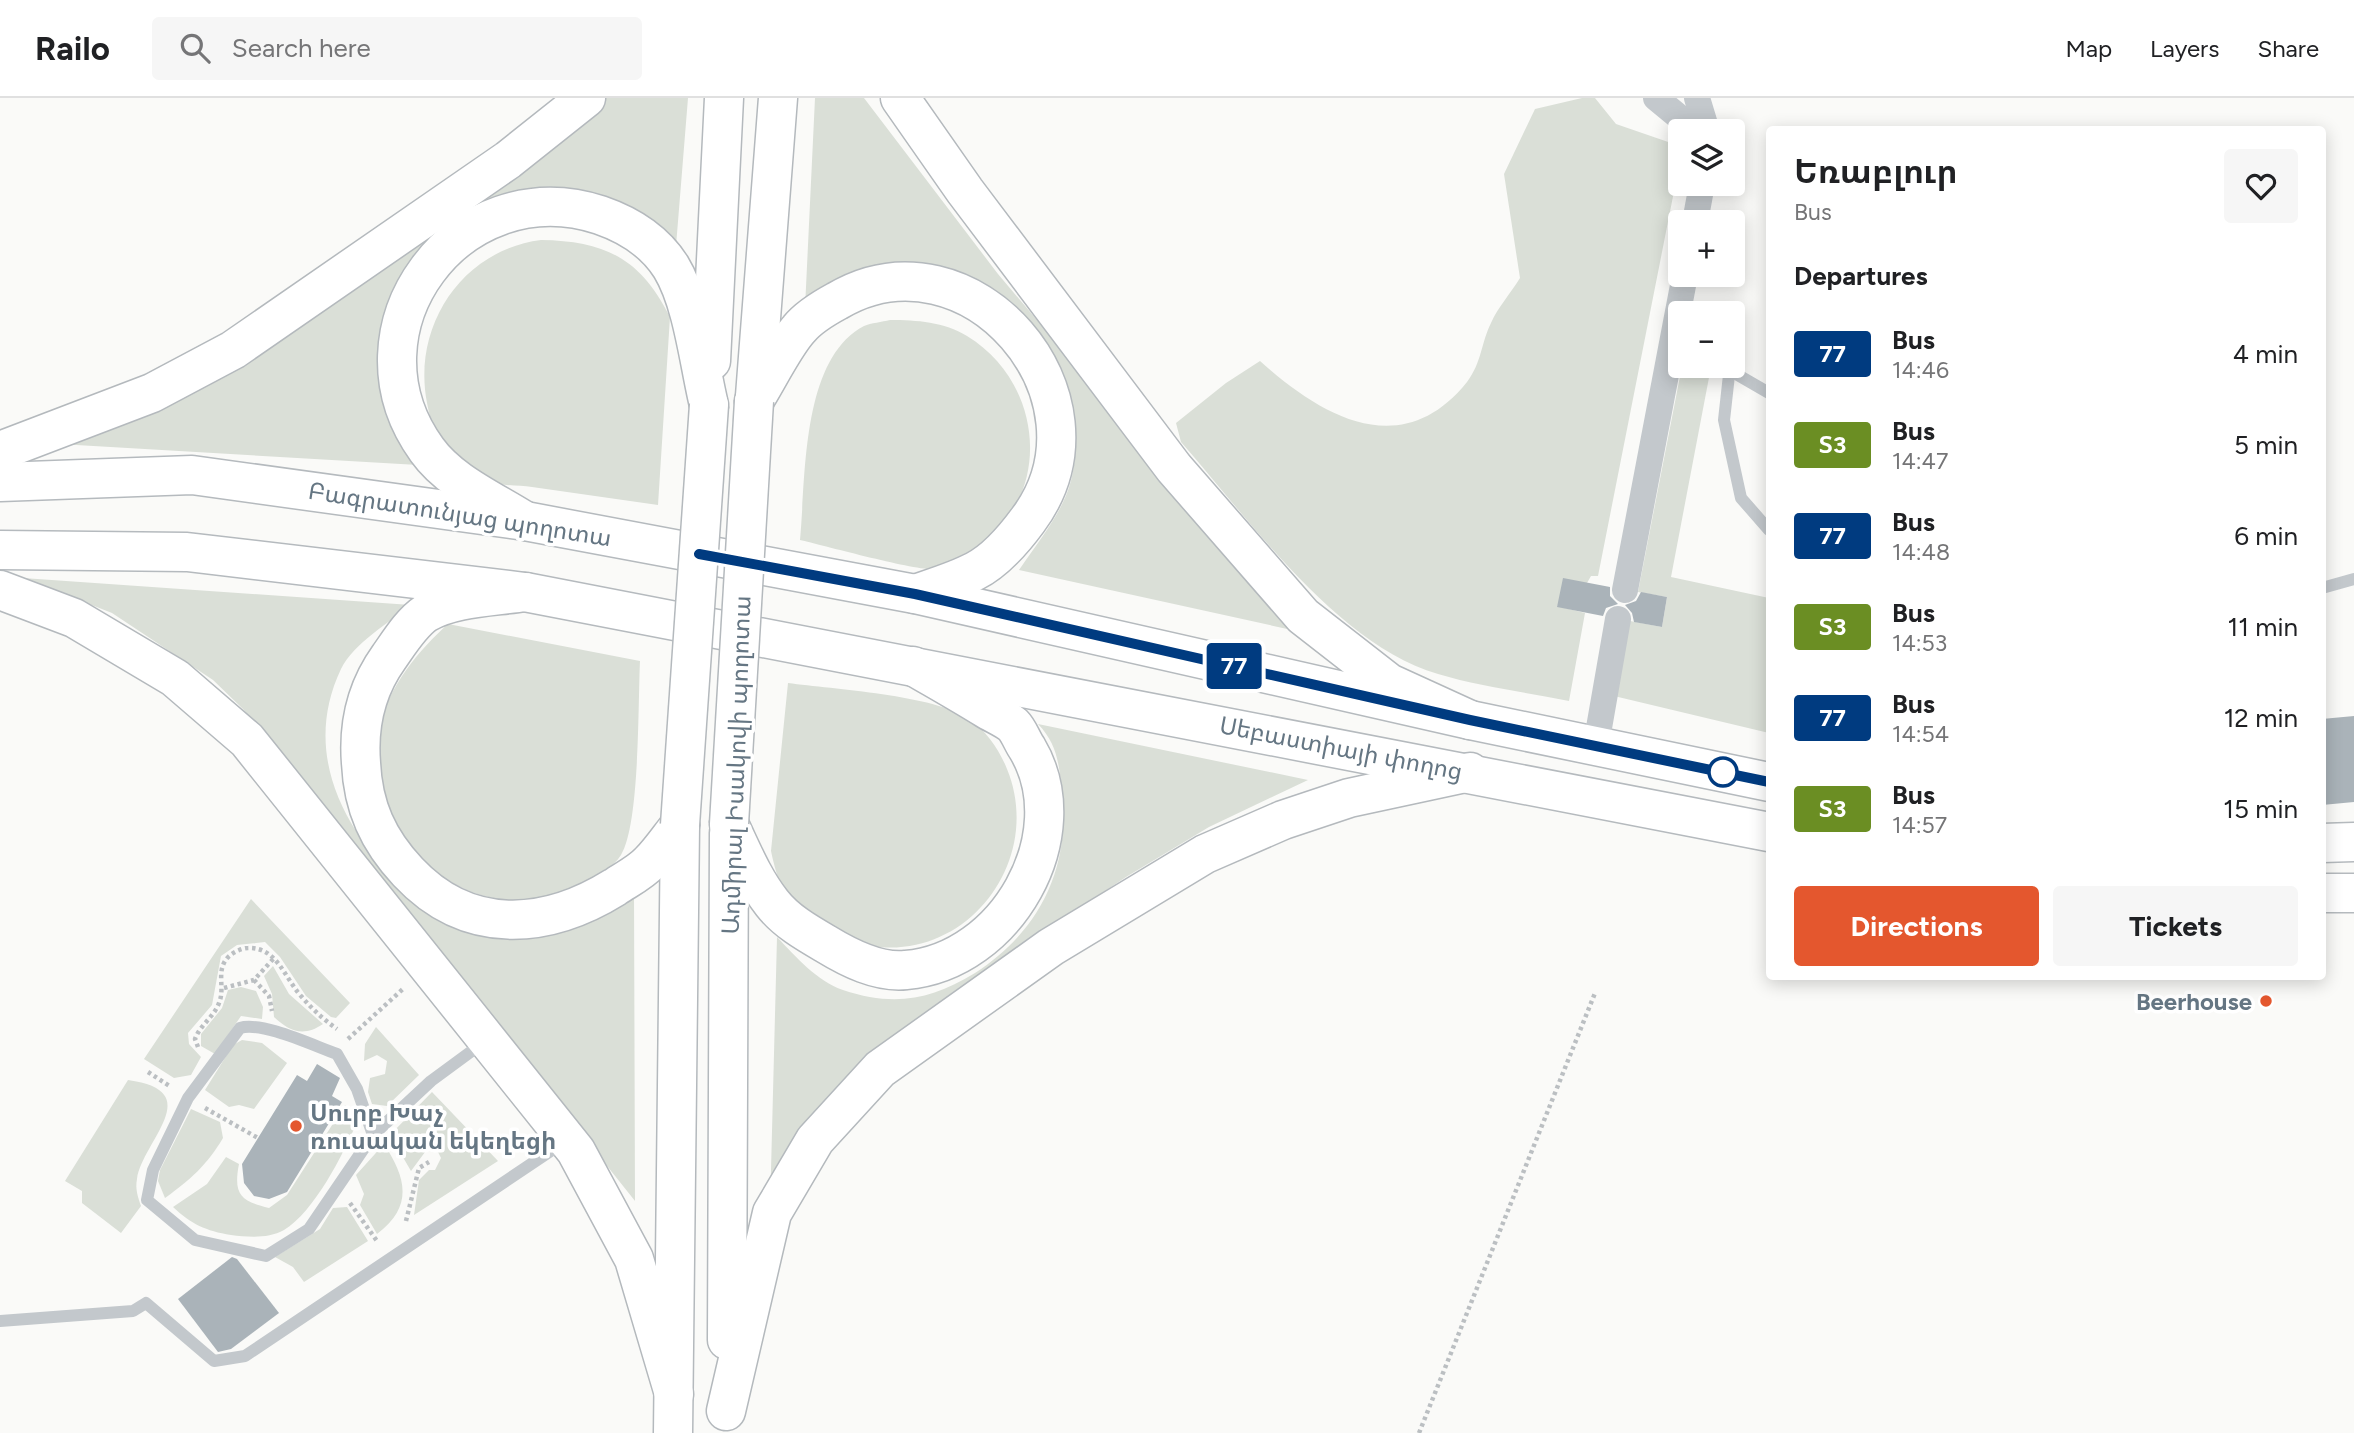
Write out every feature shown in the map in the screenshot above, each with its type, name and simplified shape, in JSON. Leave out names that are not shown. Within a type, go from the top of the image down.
[{"type":"main road","points":[[0,451],[152,393],[233,350],[508,160],[586,98]]},
{"type":"main road","name":"Ադմիրալ Իսակովի պողոտա","points":[[673,1433],[680,825],[709,405],[724,98]]},
{"type":"main road","name":"Ադմիրալ Իսակովի պողոտա","points":[[726,1422],[729,824],[754,401],[778,98]]},
{"type":"main road","points":[[901,98],[965,191],[1174,468],[1303,615],[1389,683],[1470,720]]},
{"type":"main road","points":[[525,521],[446,471],[426,450],[400,393],[401,328],[409,299],[432,261],[472,227],[516,210],[558,207],[586,211],[633,229],[654,245],[671,268],[683,295],[709,405]]},
{"type":"main road","points":[[754,401],[799,329],[827,307],[860,287],[923,282],[953,291],[1005,322],[1024,344],[1045,379],[1052,397],[1057,426],[1056,455],[1045,492],[1013,540],[977,571],[915,594]]},
{"type":"main road","name":"Բագրատունյաց պողոտա","points":[[0,482],[192,475],[525,521],[915,594]]},
{"type":"main road","points":[[0,550],[187,552],[525,592],[913,666],[1013,725],[1036,764],[1046,810],[1041,849],[1030,880],[1013,904],[988,932],[942,960],[905,971],[854,961],[802,930],[774,906],[758,884],[729,824]]},
{"type":"main road","points":[[0,590],[74,618],[175,678],[247,740],[567,1140],[634,1259],[674,1394]]},
{"type":"main road","points":[[525,592],[444,604],[424,615],[378,671],[364,708],[359,744],[369,813],[380,838],[418,883],[448,906],[479,915],[516,921],[551,917],[588,904],[649,863],[680,825]]},
{"type":"main road","points":[[915,594],[1470,720],[1766,781]]},
{"type":"main road","name":"Սեբաստիայի փողոց","points":[[913,666],[1766,831]]},
{"type":"main road","points":[[726,1422],[772,1213],[815,1140],[880,1069],[1051,947],[1205,854],[1283,820],[1349,798],[1470,772]]},
{"type":"main road","points":[[2326,843],[2354,842]]},
{"type":"main road","points":[[2326,893],[2354,893]]},
{"type":"street","points":[[1656,98],[1681,119]]},
{"type":"street","points":[[1697,98],[1703,119]]},
{"type":"street","points":[[1625,590],[1668,369]]},
{"type":"street","points":[[1596,745],[1618,619]]},
{"type":"lane","points":[[1729,378],[1724,420],[1741,498],[1766,527]]},
{"type":"lane","points":[[1745,378],[1766,391]]},
{"type":"lane","points":[[2326,587],[2354,579]]},
{"type":"lane","points":[[373,1135],[356,1089],[337,1054],[251,1026],[240,1028],[188,1098],[153,1170],[148,1200],[195,1240],[266,1256],[309,1229],[373,1135],[431,1082],[487,1040]]},
{"type":"lane","points":[[0,1321],[133,1311],[146,1303],[214,1361],[245,1356],[567,1140]]},
{"type":"path","points":[[215,1060],[198,1048],[195,1039],[219,1006],[224,988],[220,978],[225,961],[241,948],[260,948],[275,957],[293,987],[316,1013],[349,1038]]},
{"type":"path","points":[[224,988],[254,979],[275,957]]},
{"type":"path","points":[[254,979],[269,996],[272,1011],[263,1030]]},
{"type":"path","points":[[337,1054],[349,1038],[412,980]]},
{"type":"path","points":[[1419,1433],[1595,993]]},
{"type":"path","points":[[403,1226],[410,1213],[419,1168],[429,1162]]},
{"type":"path","points":[[339,1188],[378,1242]]},
{"type":"path","points":[[368,1249],[386,1237]]},
{"type":"shaded area","points":[[603,98],[688,98],[676,246],[664,232],[636,214],[553,190],[392,301],[382,347],[384,386],[397,424],[418,465],[42,443],[105,426]]},
{"type":"shaded area","points":[[815,98],[864,98],[998,274],[1301,632],[1019,570],[1056,515],[1071,481],[1075,441],[1071,402],[1063,376],[1039,345],[983,287],[805,308]]},
{"type":"shaded area","points":[[1582,98],[1595,98],[1616,124],[1668,142],[1668,196],[1673,196],[1670,210],[1668,210],[1668,222],[1598,576],[1591,576],[1587,583],[1557,606],[1585,613],[1569,701],[1438,674],[1401,659],[1365,636],[1330,608],[1266,542],[1181,442],[1176,423],[1226,383],[1260,361],[1309,399],[1336,414],[1362,423],[1389,426],[1416,421],[1442,407],[1472,375],[1494,317],[1520,278],[1504,174],[1535,109]]},
{"type":"shaded area","points":[[541,240],[584,244],[619,257],[634,267],[647,281],[670,317],[658,505],[489,482],[452,460],[438,442],[428,409],[424,374],[427,346],[436,320],[449,296],[466,276],[488,259],[513,247]]},
{"type":"shaded area","points":[[890,320],[920,321],[958,331],[990,354],[1009,376],[1021,401],[1028,428],[1030,455],[1025,482],[1014,508],[997,532],[976,550],[953,564],[935,569],[891,562],[800,540],[806,453],[818,392],[828,364],[843,342],[864,326]]},
{"type":"shaded area","points":[[1680,378],[1709,378],[1671,577],[1766,597],[1766,732],[1614,696],[1630,621],[1662,627],[1667,597],[1638,592]]},
{"type":"shaded area","points":[[23,578],[411,605],[363,642],[341,669],[330,700],[326,731],[328,761],[335,790],[364,843],[384,868],[425,906],[464,930],[508,940],[547,936],[584,923],[634,892],[635,1201],[243,709],[213,680],[112,613]]},
{"type":"shaded area","points":[[448,624],[640,661],[635,791],[627,839],[621,855],[604,872],[562,894],[518,901],[474,893],[435,871],[406,845],[391,820],[382,794],[378,766],[379,738],[385,710],[390,696],[407,670]]},
{"type":"shaded area","points":[[788,683],[883,694],[933,704],[969,719],[992,741],[1007,769],[1016,803],[1015,837],[1006,869],[990,897],[967,920],[939,937],[906,946],[871,946],[807,918],[793,907],[780,884],[771,851]]},
{"type":"shaded area","points":[[1038,724],[1308,780],[1209,827],[1126,877],[952,993],[893,1038],[770,1209],[777,937],[807,968],[824,981],[843,990],[879,998],[927,995],[959,982],[999,955],[1019,936],[1048,891],[1057,866],[1062,839],[1064,811],[1059,765],[1052,744]]},
{"type":"shaded area","points":[[251,899],[350,1003],[336,1018],[331,1017],[306,996],[280,957],[265,942],[237,945],[221,956],[212,1005],[188,1033],[189,1044],[201,1057],[191,1075],[174,1078],[144,1059]]},
{"type":"shaded area","points":[[273,966],[289,994],[323,1024],[310,1030],[297,1031],[274,1017],[272,994],[264,976]]},
{"type":"shaded area","points":[[241,987],[256,991],[263,1007],[262,1019],[241,1016],[215,1054],[201,1046],[201,1034],[222,1008],[228,990]]},
{"type":"shaded area","points":[[376,1027],[419,1075],[387,1106],[372,1104],[368,1092],[370,1078],[385,1074],[387,1061],[377,1055],[364,1061],[365,1044]]},
{"type":"shaded area","points":[[242,1040],[262,1043],[287,1063],[254,1109],[239,1105],[229,1107],[205,1090],[233,1045]]},
{"type":"shaded area","points":[[128,1080],[152,1086],[164,1095],[168,1106],[165,1119],[137,1179],[141,1206],[121,1233],[82,1203],[82,1191],[65,1181]]},
{"type":"shaded area","points":[[432,1092],[498,1161],[414,1215],[419,1180],[429,1170],[435,1170],[441,1158],[437,1150],[428,1148],[411,1171],[390,1135]]},
{"type":"shaded area","points":[[345,1105],[354,1112],[357,1122],[344,1150],[317,1197],[295,1222],[284,1230],[258,1237],[222,1233],[206,1229],[173,1207],[207,1184],[226,1157],[239,1164],[237,1183],[241,1195],[252,1203],[269,1208],[287,1195]]},
{"type":"shaded area","points":[[191,1109],[220,1122],[223,1138],[197,1171],[165,1198],[158,1181],[160,1170]]},
{"type":"shaded area","points":[[384,1144],[397,1168],[403,1191],[397,1213],[377,1234],[360,1205],[364,1194],[356,1175]]},
{"type":"shaded area","points":[[347,1207],[368,1241],[304,1282],[293,1267],[275,1257],[320,1229],[333,1208]]},
{"type":"building","points":[[1563,578],[1610,587],[1610,596],[1618,604],[1606,608],[1603,616],[1557,607]]},
{"type":"building","points":[[1641,592],[1667,597],[1662,627],[1634,622],[1632,613],[1625,605],[1636,601]]},
{"type":"building","points":[[2354,716],[2354,802],[2326,805],[2326,719]]},
{"type":"building","name":"Սուրբ Խաչ ռուսական եկեղեցի","points":[[317,1064],[340,1078],[332,1096],[342,1102],[287,1192],[269,1199],[254,1196],[244,1183],[242,1164],[297,1075],[307,1081]]},
{"type":"building","points":[[232,1257],[237,1259],[279,1313],[231,1349],[218,1352],[178,1299]]},
{"type":"bus line","name":"77","points":[[699,554],[915,594],[1470,720],[1766,781]]},
{"type":"place","name":"Beerhouse","points":[[2266,1001]]},
{"type":"place","name":"Սուրբ Խաչ ռուսական եկեղեցի","points":[[296,1126]]}]
